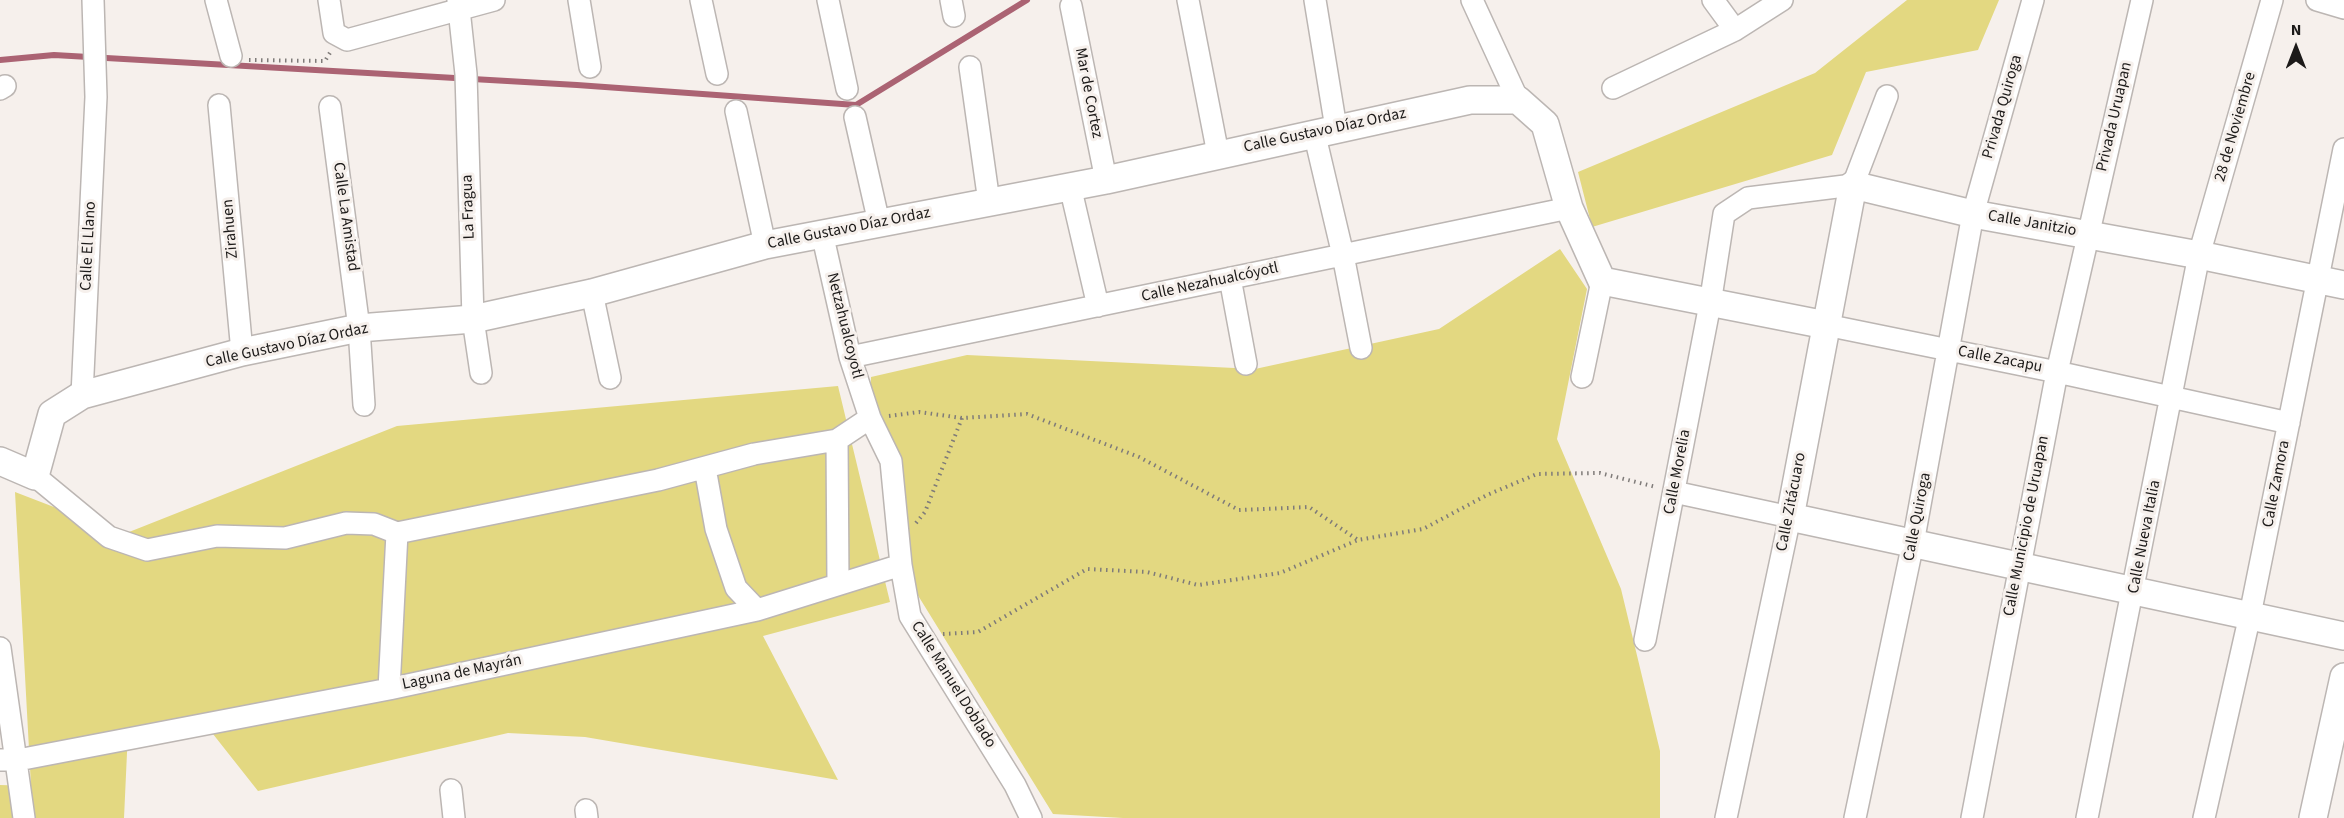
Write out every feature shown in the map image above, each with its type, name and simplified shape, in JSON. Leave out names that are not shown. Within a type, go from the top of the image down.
[{"type":"street","name":"Calle El Llano","points":[[82,395],[96,97],[93,0]]},
{"type":"street","points":[[216,0],[231,56]]},
{"type":"street","points":[[329,0],[334,33],[347,40],[459,4],[494,0]]},
{"type":"street","points":[[579,0],[590,67]]},
{"type":"street","points":[[701,0],[717,74]]},
{"type":"street","points":[[828,0],[846,89]]},
{"type":"street","points":[[1188,0],[1218,154]]},
{"type":"street","points":[[1315,0],[1325,130],[1343,255],[1361,348]]},
{"type":"street","points":[[1472,0],[1518,100],[1545,124],[1569,208],[1602,281],[1582,377]]},
{"type":"street","points":[[1713,0],[1735,30]]},
{"type":"street","points":[[1613,88],[1735,30],[1782,0]]},
{"type":"street","name":"Privada Quiroga","points":[[1973,214],[2033,0]]},
{"type":"street","name":"Privada Uruapan","points":[[2088,234],[2142,0]]},
{"type":"street","name":"28 de Noviembre","points":[[2199,255],[2272,0]]},
{"type":"street","points":[[2317,0],[2344,8]]},
{"type":"street","name":"La Fragua","points":[[459,4],[465,85],[473,320],[481,373]]},
{"type":"street","name":"Mar de Cortez","points":[[1071,6],[1106,180]]},
{"type":"street","points":[[970,67],[989,202]]},
{"type":"street","points":[[1853,185],[1887,96]]},
{"type":"street","name":"Calle Gustavo Díaz Ordaz","points":[[35,476],[52,414],[82,395],[242,352],[359,328],[473,320],[592,293],[765,245],[822,233],[1106,180],[1325,130],[1470,100],[1518,100]]},
{"type":"street","name":"Zirahuen","points":[[219,105],[242,352]]},
{"type":"street","name":"Calle La Amistad","points":[[330,107],[359,328],[363,405]]},
{"type":"street","points":[[736,111],[765,245]]},
{"type":"street","points":[[855,117],[879,223]]},
{"type":"street","name":"Calle Zamora","points":[[2204,818],[2250,615],[2344,149]]},
{"type":"street","name":"Calle Janitzio","points":[[1724,214],[1748,198],[1853,185],[1973,214],[2199,255],[2344,285]]},
{"type":"street","name":"Calle Zitácuaro","points":[[1726,818],[1790,517],[1853,185]]},
{"type":"street","points":[[1070,186],[1098,306]]},
{"type":"street","name":"Calle Nezahualcóyotl","points":[[850,357],[1569,208]]},
{"type":"street","name":"Calle Morelia","points":[[1645,640],[1710,303],[1724,214]]},
{"type":"street","name":"Calle Quiroga","points":[[1854,818],[1913,543],[1973,214]]},
{"type":"street","name":"Netzahualcoyotl","points":[[822,233],[850,357],[870,418],[891,461],[900,555]]},
{"type":"street","name":"Calle Municipio de Uruapan","points":[[1972,818],[2057,372],[2088,234]]},
{"type":"street","name":"Calle Nueva Italia","points":[[2087,818],[2134,591],[2199,255]]},
{"type":"street","points":[[1230,278],[1245,364]]},
{"type":"street","name":"Calle Zacapu","points":[[1602,281],[2057,372],[2171,399],[2289,423]]},
{"type":"street","points":[[592,293],[610,378]]},
{"type":"street","points":[[0,461],[35,476],[109,537],[147,550],[217,536],[285,538],[346,523],[374,524],[397,533],[647,483],[754,454],[837,440],[870,418]]},
{"type":"street","points":[[837,440],[838,583]]},
{"type":"street","points":[[705,468],[716,529],[736,588],[757,610]]},
{"type":"street","points":[[1674,492],[2344,636]]},
{"type":"street","points":[[389,689],[397,533]]},
{"type":"street","name":"Laguna de Mayrán","points":[[9,760],[389,689],[757,610],[838,583],[900,555]]},
{"type":"street","name":"Calle Manuel Doblado","points":[[900,555],[909,616],[1014,785],[1031,818]]},
{"type":"street","points":[[0,648],[9,760],[24,818]]},
{"type":"street","points":[[2313,818],[2344,677]]},
{"type":"street","points":[[451,790],[454,818]]},
{"type":"path","points":[[231,56],[251,61],[325,62],[331,51],[334,33]]},
{"type":"path","points":[[870,418],[919,412],[962,418],[1027,414],[1139,457],[1239,510],[1309,507],[1358,540]]},
{"type":"path","points":[[900,555],[925,512],[962,418]]},
{"type":"path","points":[[922,635],[978,632],[1087,569],[1147,572],[1198,585],[1280,573],[1358,540],[1423,529],[1487,495],[1538,474],[1600,472],[1674,492]]},
{"type":"shaded area","points":[[1907,0],[1999,0],[1978,50],[1866,72],[1832,155],[1592,227],[1578,172],[1815,73]]},
{"type":"shaded area","points":[[1560,249],[1587,289],[1557,439],[1621,589],[1660,751],[1660,818],[1123,818],[1053,814],[914,589],[870,418],[871,377],[967,355],[1255,369],[1439,329]]},
{"type":"shaded area","points":[[838,386],[890,602],[763,636],[838,780],[585,737],[508,733],[258,791],[209,729],[128,731],[124,818],[0,818],[0,785],[31,786],[15,492],[124,534],[397,426]]},
{"type":"waterway","points":[[0,60],[54,55],[577,85],[856,105],[1027,0]]}]
